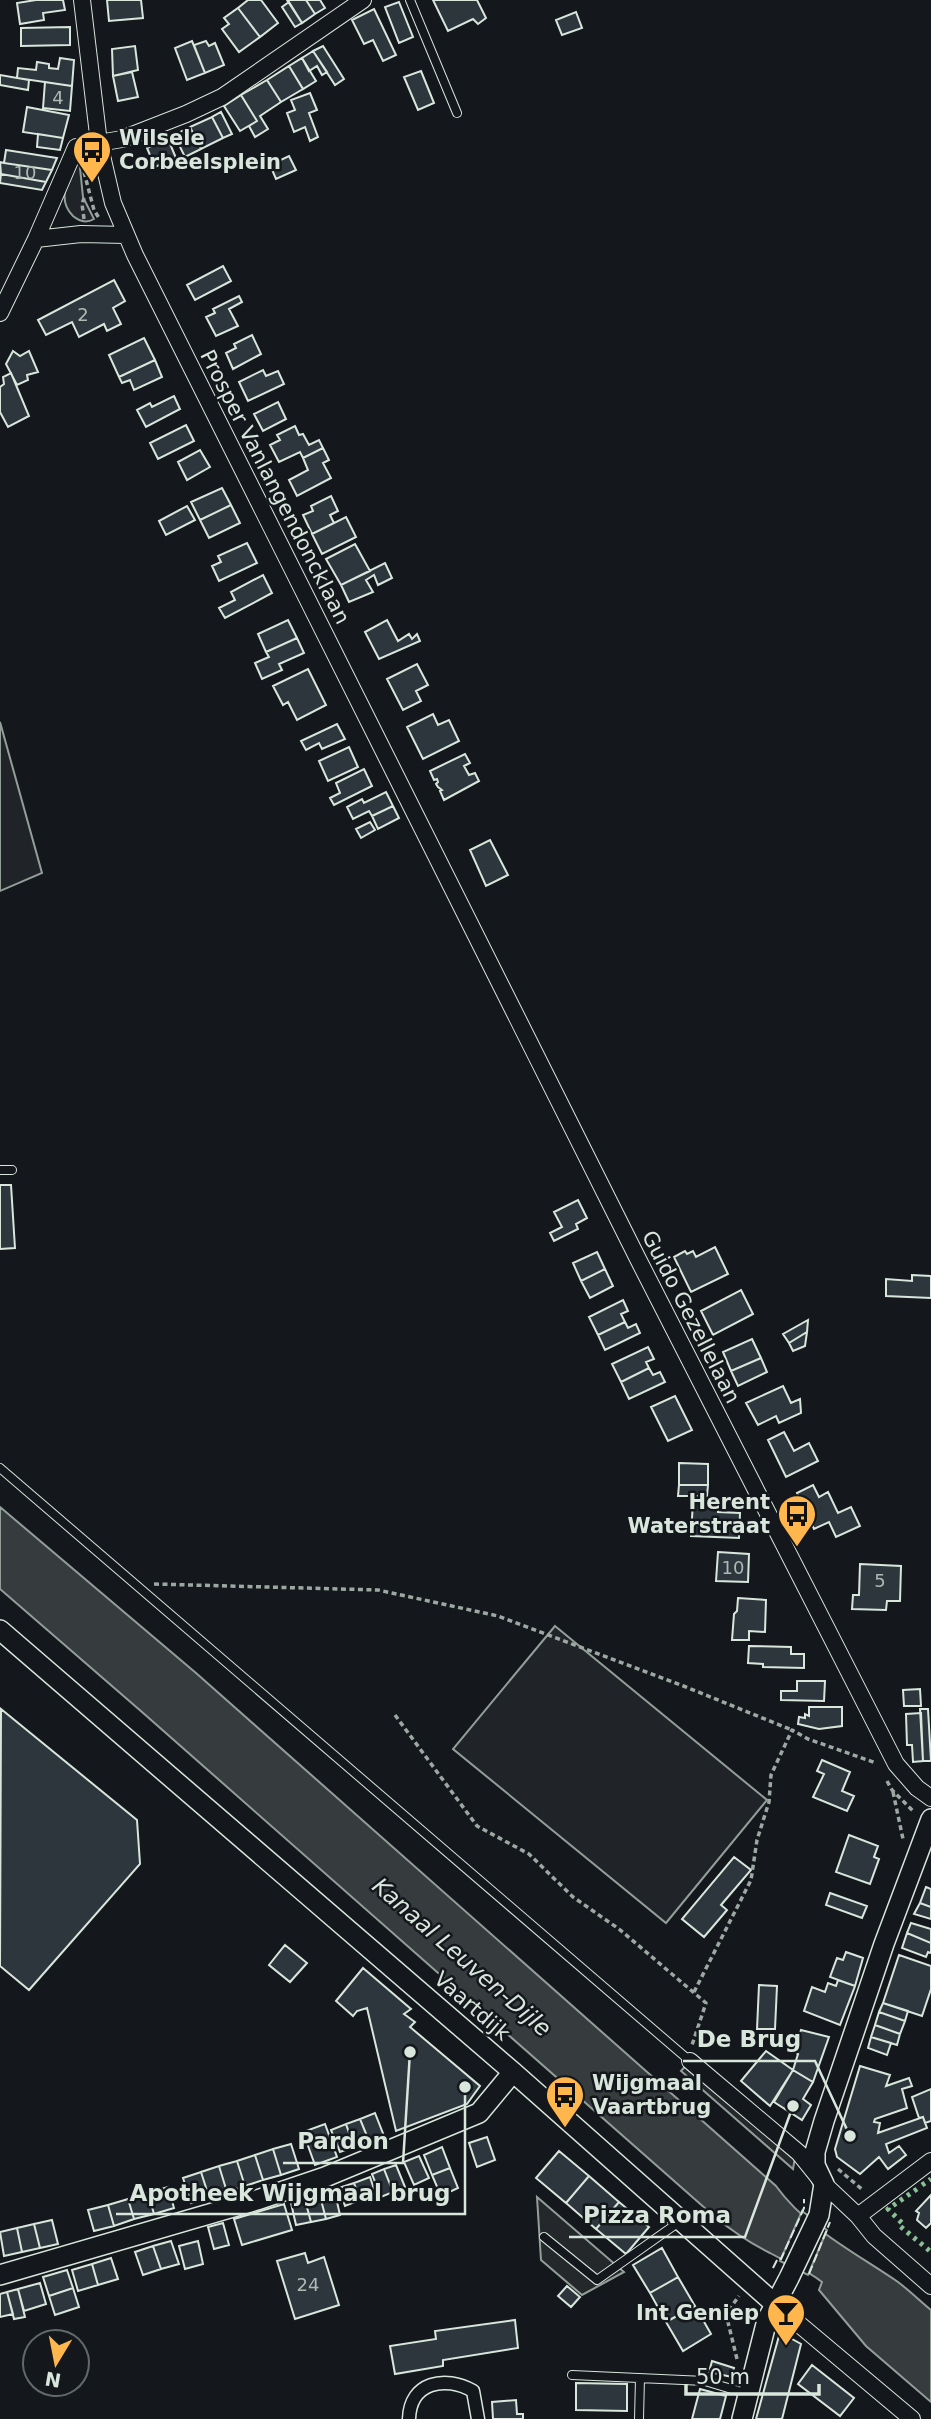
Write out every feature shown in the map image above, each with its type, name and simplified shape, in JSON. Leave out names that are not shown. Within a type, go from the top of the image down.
[{"type":"street","points":[[82,0],[99,143],[122,139],[222,97],[363,0]]},
{"type":"street","name":"Prosper Vanlangendoncklaan","points":[[99,143],[113,203],[126,235],[429,843]]},
{"type":"street","points":[[0,313],[76,147]]},
{"type":"street","points":[[36,239],[81,234],[126,235]]},
{"type":"street","name":"Guido Gezellelaan","points":[[429,843],[656,1296],[896,1764],[917,1788],[931,1798]]},
{"type":"street","name":"Vaartdijk","points":[[0,1630],[513,2072],[775,2304],[912,2419]]},
{"type":"street","points":[[742,2419],[766,2320],[818,2215],[824,2184],[815,2165],[815,2152],[824,2121],[884,1944],[931,1819]]},
{"type":"street","points":[[690,2061],[799,2153],[824,2184],[858,2216],[874,2236],[931,2286]]},
{"type":"street","points":[[0,2276],[325,2177],[479,2113],[513,2072]]},
{"type":"street","points":[[858,2216],[931,2161]]},
{"type":"street","points":[[409,2419],[411,2405],[419,2391],[425,2386],[444,2382],[463,2385],[473,2391],[478,2419]]},
{"type":"lane","points":[[410,0],[457,113]]},
{"type":"lane","points":[[0,1170],[12,1170]]},
{"type":"lane","points":[[0,1468],[690,2061]]},
{"type":"lane","points":[[544,2237],[597,2280],[680,2221]]},
{"type":"lane","points":[[572,2375],[705,2381],[748,2394]]},
{"type":"lane","points":[[639,2419],[640,2378]]},
{"type":"path","points":[[82,163],[94,210]]},
{"type":"path","points":[[136,1583],[378,1590],[498,1616],[686,1687],[848,1754],[877,1763],[896,1764]]},
{"type":"path","points":[[394,1715],[477,1826],[529,1854],[573,1897],[620,1929],[706,2003],[692,2044],[690,2061]]},
{"type":"path","points":[[694,1992],[751,1880],[757,1840],[769,1802],[771,1775],[792,1730]]},
{"type":"path","points":[[892,1790],[904,1844]]},
{"type":"path","points":[[836,2167],[864,2191]]},
{"type":"path","points":[[738,2364],[726,2314],[741,2294]]},
{"type":"shaded area","points":[[79,158],[83,197],[94,219],[89,221],[81,221],[73,216],[65,202],[68,180]]},
{"type":"shaded area","points":[[0,722],[42,873],[0,891]]},
{"type":"shaded area","points":[[555,1626],[767,1800],[666,1923],[453,1749]]},
{"type":"shaded area","points":[[690,2061],[796,2152],[793,2169],[681,2071]]},
{"type":"shaded area","points":[[537,2197],[624,2272],[582,2295],[541,2260]]},
{"type":"water","name":"Kanaal Leuven-Dijle","points":[[0,1507],[196,1673],[776,2186],[817,2228],[898,2282],[931,2310],[931,2402],[866,2346],[819,2290],[822,2282],[748,2241],[715,2217],[0,1589]]},
{"type":"pier","points":[[802,2211],[827,2230],[808,2275],[780,2261]]},
{"type":"building","points":[[63,0],[65,10],[43,13],[44,20],[20,24],[17,3]]},
{"type":"building","points":[[107,0],[141,0],[143,18],[109,21]]},
{"type":"building","points":[[248,0],[261,0],[278,23],[260,37],[238,8]]},
{"type":"building","points":[[287,0],[306,0],[315,14],[302,23]]},
{"type":"building","points":[[306,0],[320,0],[325,8],[315,14]]},
{"type":"building","points":[[433,0],[477,0],[486,18],[478,24],[473,19],[448,31]]},
{"type":"building","points":[[289,2],[302,23],[295,27],[282,7]]},
{"type":"building","points":[[399,2],[413,37],[399,43],[385,7]]},
{"type":"building","points":[[238,8],[260,37],[239,52],[222,29],[229,24],[224,18]]},
{"type":"building","points":[[374,9],[396,55],[383,61],[373,40],[364,44],[352,20]]},
{"type":"building","points":[[576,12],[582,28],[562,35],[556,20]]},
{"type":"building","points":[[70,27],[70,45],[21,46],[21,28]]},
{"type":"building","points":[[192,41],[205,73],[187,80],[175,48]]},
{"type":"building","points":[[206,41],[209,46],[215,43],[224,65],[205,73],[194,45]]},
{"type":"building","points":[[135,46],[138,70],[113,76],[112,49]]},
{"type":"building","points":[[323,46],[344,79],[335,85],[313,51]]},
{"type":"building","points":[[313,51],[327,72],[322,75],[317,66],[309,71],[302,58]]},
{"type":"building","points":[[60,58],[74,60],[72,86],[17,78],[18,68],[36,70],[37,62],[58,69]]},
{"type":"building","points":[[302,58],[316,81],[303,89],[289,66]]},
{"type":"building","points":[[289,66],[303,89],[281,102],[267,80]]},
{"type":"building","points":[[421,71],[434,103],[418,110],[404,77]]},
{"type":"building","points":[[132,72],[138,97],[118,101],[113,76]]},
{"type":"building","points":[[0,75],[29,80],[28,90],[0,85]]},
{"type":"building","points":[[267,80],[281,102],[260,116],[268,129],[255,137],[249,126],[257,121],[241,95]]},
{"type":"building","points":[[45,82],[72,86],[70,111],[43,108]]},
{"type":"building","points":[[310,93],[317,110],[309,113],[318,137],[310,141],[305,127],[294,132],[287,113],[295,110],[291,100]]},
{"type":"building","points":[[241,95],[257,121],[240,131],[224,106]]},
{"type":"building","points":[[27,107],[69,115],[63,138],[23,132]]},
{"type":"building","points":[[221,112],[232,134],[223,138],[212,117]]},
{"type":"building","points":[[212,117],[223,138],[201,149],[190,127]]},
{"type":"building","points":[[190,127],[201,149],[185,157],[174,135]]},
{"type":"building","points":[[38,134],[63,138],[60,150],[37,147]]},
{"type":"building","points":[[168,139],[176,158],[155,167],[147,148]]},
{"type":"building","points":[[6,150],[57,158],[52,170],[4,163]]},
{"type":"building","points":[[289,156],[296,170],[276,179],[270,165]]},
{"type":"building","points":[[0,162],[52,170],[46,182],[1,174]]},
{"type":"building","points":[[1,174],[46,182],[42,190],[0,183]]},
{"type":"building","points":[[223,266],[231,281],[195,300],[187,285]]},
{"type":"building","points":[[114,280],[125,301],[113,308],[121,324],[107,331],[104,324],[79,337],[72,322],[46,335],[38,320]]},
{"type":"building","points":[[239,296],[242,302],[229,309],[238,326],[216,336],[206,317],[215,313],[213,309]]},
{"type":"building","points":[[252,335],[261,354],[233,369],[226,353],[236,348],[234,344]]},
{"type":"building","points":[[144,338],[155,360],[119,377],[109,355]]},
{"type":"building","points":[[13,351],[20,356],[29,351],[38,372],[27,375],[28,380],[17,385],[6,364]]},
{"type":"building","points":[[155,360],[162,377],[134,390],[130,380],[122,383],[119,377]]},
{"type":"building","points":[[263,370],[266,376],[278,371],[284,384],[248,401],[239,382]]},
{"type":"building","points":[[11,373],[29,416],[8,427],[0,412],[0,387],[4,384],[3,377]]},
{"type":"building","points":[[174,396],[180,409],[146,427],[137,410],[150,403],[152,407]]},
{"type":"building","points":[[278,402],[286,419],[263,431],[254,414]]},
{"type":"building","points":[[186,425],[194,441],[158,459],[150,443]]},
{"type":"building","points":[[295,426],[299,435],[303,434],[309,445],[319,440],[323,448],[303,458],[300,452],[279,462],[270,445],[280,440],[277,435]]},
{"type":"building","points":[[323,448],[329,460],[323,463],[331,478],[297,496],[289,480],[308,470],[303,458]]},
{"type":"building","points":[[200,450],[210,467],[187,480],[178,462]]},
{"type":"building","points":[[222,488],[231,505],[200,520],[191,502]]},
{"type":"building","points":[[331,496],[338,511],[330,515],[334,523],[312,534],[303,515],[313,511],[311,506]]},
{"type":"building","points":[[231,505],[240,523],[209,538],[200,520]]},
{"type":"building","points":[[187,506],[195,520],[166,535],[159,521]]},
{"type":"building","points":[[346,517],[356,537],[322,554],[312,534]]},
{"type":"building","points":[[247,543],[257,563],[219,581],[212,566],[221,562],[218,556]]},
{"type":"building","points":[[355,544],[370,571],[341,585],[326,559]]},
{"type":"building","points":[[385,563],[392,578],[378,585],[374,575],[366,580],[373,592],[349,602],[341,585]]},
{"type":"building","points":[[263,575],[272,593],[225,618],[219,608],[235,600],[231,592]]},
{"type":"building","points":[[288,620],[297,638],[266,652],[258,634]]},
{"type":"building","points":[[387,620],[398,641],[409,634],[412,639],[417,634],[420,641],[379,659],[365,632]]},
{"type":"building","points":[[297,638],[304,653],[279,664],[282,670],[262,679],[255,663],[269,657],[266,652]]},
{"type":"building","points":[[417,664],[428,685],[416,691],[421,701],[403,710],[387,679]]},
{"type":"building","points":[[308,669],[326,705],[297,720],[288,702],[283,705],[273,686]]},
{"type":"building","points":[[433,714],[438,725],[449,720],[459,741],[423,759],[407,727]]},
{"type":"building","points":[[337,724],[345,739],[322,749],[319,743],[306,750],[301,741]]},
{"type":"building","points":[[349,747],[358,767],[328,781],[319,761]]},
{"type":"building","points":[[465,754],[470,763],[464,766],[469,775],[475,773],[479,781],[444,800],[440,791],[442,790],[436,784],[437,779],[434,780],[430,771]]},
{"type":"building","points":[[364,769],[372,786],[334,805],[330,798],[340,793],[336,783]]},
{"type":"building","points":[[386,792],[393,806],[372,816],[369,811],[353,819],[347,807],[362,799],[364,803]]},
{"type":"building","points":[[393,806],[399,818],[378,829],[372,816]]},
{"type":"building","points":[[370,822],[375,830],[361,838],[356,829]]},
{"type":"building","points":[[490,840],[508,875],[486,886],[470,850]]},
{"type":"building","points":[[0,1185],[11,1185],[15,1248],[0,1249]]},
{"type":"building","points":[[578,1200],[587,1218],[576,1224],[578,1229],[554,1241],[550,1233],[562,1227],[554,1212]]},
{"type":"building","points":[[715,1247],[728,1274],[691,1292],[674,1257],[685,1251],[687,1254],[693,1251],[696,1257]]},
{"type":"building","points":[[597,1252],[605,1269],[581,1281],[573,1263]]},
{"type":"building","points":[[605,1269],[613,1286],[590,1298],[581,1281]]},
{"type":"building","points":[[912,1275],[931,1276],[931,1298],[886,1296],[886,1279],[912,1281]]},
{"type":"building","points":[[741,1290],[753,1314],[713,1335],[701,1311]]},
{"type":"building","points":[[623,1300],[628,1311],[621,1314],[625,1322],[598,1335],[589,1317]]},
{"type":"building","points":[[808,1320],[807,1332],[789,1343],[783,1334]]},
{"type":"building","points":[[625,1322],[628,1328],[636,1324],[640,1333],[605,1350],[598,1335]]},
{"type":"building","points":[[807,1332],[805,1346],[793,1351],[789,1343]]},
{"type":"building","points":[[752,1339],[761,1358],[731,1371],[723,1352]]},
{"type":"building","points":[[648,1347],[654,1359],[646,1362],[649,1368],[621,1382],[612,1364]]},
{"type":"building","points":[[761,1358],[767,1372],[738,1386],[731,1371]]},
{"type":"building","points":[[649,1368],[653,1375],[660,1372],[665,1382],[629,1399],[621,1382]]},
{"type":"building","points":[[783,1386],[791,1403],[800,1399],[801,1413],[779,1423],[776,1416],[758,1425],[746,1403]]},
{"type":"building","points":[[675,1396],[692,1430],[668,1441],[651,1407]]},
{"type":"building","points":[[784,1432],[794,1451],[809,1443],[818,1461],[786,1477],[768,1440]]},
{"type":"building","points":[[679,1463],[708,1464],[708,1485],[679,1485]]},
{"type":"building","points":[[679,1485],[708,1485],[707,1496],[678,1496]]},
{"type":"building","points":[[813,1485],[819,1497],[828,1492],[838,1513],[851,1507],[860,1526],[836,1537],[829,1522],[814,1529],[797,1493]]},
{"type":"building","points":[[693,1501],[718,1503],[718,1512],[740,1513],[739,1538],[691,1536]]},
{"type":"building","points":[[718,1552],[749,1554],[748,1582],[716,1581]]},
{"type":"building","points":[[860,1564],[901,1566],[900,1601],[887,1601],[886,1610],[852,1609],[853,1595],[859,1595]]},
{"type":"building","points":[[738,1598],[766,1600],[765,1632],[749,1631],[749,1640],[732,1640]]},
{"type":"building","points":[[749,1646],[791,1647],[791,1654],[804,1654],[804,1668],[763,1667],[763,1664],[748,1663]]},
{"type":"building","points":[[797,1681],[825,1681],[824,1701],[781,1700],[781,1691],[797,1691]]},
{"type":"building","points":[[920,1689],[921,1706],[904,1706],[903,1690]]},
{"type":"building","points":[[809,1707],[842,1707],[842,1726],[819,1729],[798,1724],[799,1717],[805,1718],[805,1714],[809,1716]]},
{"type":"building","points":[[1,1709],[137,1820],[140,1864],[29,1990],[0,1966]]},
{"type":"building","points":[[920,1709],[928,1709],[931,1761],[923,1761]]},
{"type":"building","points":[[921,1713],[923,1761],[913,1762],[912,1745],[907,1745],[906,1714]]},
{"type":"building","points":[[822,1760],[850,1772],[842,1791],[854,1796],[847,1811],[813,1797],[824,1774],[817,1771]]},
{"type":"building","points":[[849,1835],[878,1846],[874,1857],[879,1859],[870,1884],[836,1872]]},
{"type":"building","points":[[734,1857],[751,1870],[721,1905],[727,1910],[704,1937],[682,1919]]},
{"type":"building","points":[[926,1887],[931,1889],[931,1907],[920,1903]]},
{"type":"building","points":[[830,1893],[867,1906],[862,1918],[826,1905]]},
{"type":"building","points":[[920,1903],[931,1907],[931,1919],[914,1914]]},
{"type":"building","points":[[911,1923],[931,1929],[931,1943],[907,1933]]},
{"type":"building","points":[[907,1933],[931,1943],[931,1953],[928,1952],[926,1957],[902,1948]]},
{"type":"building","points":[[285,1945],[307,1963],[290,1982],[269,1965]]},
{"type":"building","points":[[846,1952],[863,1958],[855,1986],[830,1977],[837,1958],[843,1960]]},
{"type":"building","points":[[899,1955],[931,1966],[931,1989],[922,2016],[883,2003]]},
{"type":"building","points":[[363,1968],[411,2009],[404,2014],[415,2022],[410,2027],[480,2086],[467,2104],[396,2131],[367,2008],[357,2011],[353,2016],[336,2001]]},
{"type":"building","points":[[838,1980],[855,1986],[840,2025],[804,2011],[812,1987],[825,1992],[828,1983],[836,1986]]},
{"type":"building","points":[[759,1985],[777,1986],[775,2029],[757,2029]]},
{"type":"building","points":[[883,2003],[908,2011],[905,2021],[879,2012]]},
{"type":"building","points":[[879,2012],[905,2021],[900,2034],[875,2025]]},
{"type":"building","points":[[875,2025],[900,2034],[897,2045],[871,2037]]},
{"type":"building","points":[[801,2030],[829,2037],[813,2082],[793,2070],[798,2054],[794,2052]]},
{"type":"building","points":[[871,2037],[891,2043],[887,2055],[868,2048]]},
{"type":"building","points":[[766,2051],[793,2070],[770,2106],[741,2081]]},
{"type":"building","points":[[860,2066],[890,2075],[886,2086],[909,2078],[912,2086],[902,2089],[907,2108],[875,2119],[874,2122],[880,2123],[878,2133],[923,2117],[927,2128],[886,2144],[889,2153],[899,2146],[906,2155],[888,2169],[879,2157],[860,2174],[837,2157],[835,2149]]},
{"type":"building","points":[[793,2070],[813,2082],[803,2099],[811,2105],[802,2120],[774,2102]]},
{"type":"building","points":[[931,2089],[931,2121],[925,2123],[923,2117],[919,2118],[912,2097]]},
{"type":"building","points":[[375,2113],[384,2136],[369,2141],[360,2119]]},
{"type":"building","points":[[360,2119],[369,2141],[354,2147],[346,2124]]},
{"type":"building","points":[[325,2124],[337,2157],[315,2165],[303,2132]]},
{"type":"building","points":[[346,2124],[354,2147],[340,2152],[331,2130]]},
{"type":"building","points":[[487,2137],[495,2160],[477,2167],[469,2143]]},
{"type":"building","points":[[291,2144],[299,2169],[281,2175],[273,2149]]},
{"type":"building","points":[[442,2147],[450,2168],[432,2175],[424,2155]]},
{"type":"building","points":[[273,2149],[281,2175],[263,2180],[255,2155]]},
{"type":"building","points":[[559,2151],[589,2176],[566,2203],[536,2178]]},
{"type":"building","points":[[255,2155],[263,2180],[245,2186],[237,2161]]},
{"type":"building","points":[[419,2156],[429,2178],[414,2185],[404,2162]]},
{"type":"building","points":[[237,2161],[245,2186],[227,2192],[219,2166]]},
{"type":"building","points":[[396,2165],[405,2187],[393,2192],[384,2169]]},
{"type":"building","points":[[219,2166],[227,2192],[209,2197],[201,2172]]},
{"type":"building","points":[[450,2168],[458,2188],[441,2196],[432,2175]]},
{"type":"building","points":[[384,2169],[393,2192],[381,2197],[372,2174]]},
{"type":"building","points":[[201,2172],[209,2197],[191,2203],[183,2178]]},
{"type":"building","points":[[589,2176],[619,2202],[596,2229],[566,2203]]},
{"type":"building","points":[[370,2177],[376,2195],[360,2200],[354,2183]]},
{"type":"building","points":[[354,2183],[360,2200],[345,2206],[339,2188]]},
{"type":"building","points":[[168,2187],[174,2208],[154,2214],[148,2193]]},
{"type":"building","points":[[148,2193],[154,2214],[134,2219],[128,2199]]},
{"type":"building","points":[[335,2193],[340,2215],[326,2219],[320,2196]]},
{"type":"building","points":[[931,2195],[931,2223],[926,2228],[917,2220],[919,2213],[916,2211]]},
{"type":"building","points":[[320,2196],[326,2219],[311,2222],[305,2200]]},
{"type":"building","points":[[128,2199],[134,2219],[114,2226],[108,2205]]},
{"type":"building","points":[[305,2200],[311,2222],[296,2225],[291,2203]]},
{"type":"building","points":[[619,2202],[649,2227],[626,2254],[596,2229]]},
{"type":"building","points":[[284,2204],[292,2230],[242,2245],[234,2219]]},
{"type":"building","points":[[108,2205],[114,2226],[94,2231],[88,2210]]},
{"type":"building","points":[[52,2220],[58,2244],[40,2248],[34,2224]]},
{"type":"building","points":[[223,2223],[229,2245],[214,2249],[208,2227]]},
{"type":"building","points":[[34,2224],[40,2248],[22,2252],[17,2228]]},
{"type":"building","points":[[17,2228],[22,2252],[4,2256],[0,2232]]},
{"type":"building","points":[[171,2241],[179,2264],[161,2269],[153,2246]]},
{"type":"building","points":[[198,2241],[203,2264],[185,2269],[179,2246]]},
{"type":"building","points":[[153,2246],[161,2269],[143,2275],[135,2252]]},
{"type":"building","points":[[662,2248],[678,2277],[650,2293],[633,2265]]},
{"type":"building","points":[[305,2253],[308,2263],[324,2257],[339,2305],[295,2319],[277,2261]]},
{"type":"building","points":[[111,2258],[118,2279],[98,2285],[92,2264]]},
{"type":"building","points":[[92,2264],[98,2285],[78,2291],[72,2270]]},
{"type":"building","points":[[67,2270],[73,2288],[49,2296],[43,2277]]},
{"type":"building","points":[[678,2277],[695,2306],[666,2322],[650,2293]]},
{"type":"building","points":[[40,2283],[46,2304],[24,2311],[18,2289]]},
{"type":"building","points":[[567,2286],[580,2297],[571,2307],[558,2296]]},
{"type":"building","points":[[73,2288],[79,2307],[55,2315],[49,2296]]},
{"type":"building","points":[[18,2289],[25,2317],[14,2319],[7,2292]]},
{"type":"building","points":[[7,2292],[13,2314],[0,2317],[0,2294]]},
{"type":"building","points":[[695,2306],[711,2334],[683,2351],[666,2322]]},
{"type":"building","points":[[515,2320],[518,2348],[443,2360],[443,2366],[395,2374],[390,2346],[436,2339],[435,2331]]},
{"type":"building","points":[[783,2334],[801,2344],[782,2419],[756,2419],[779,2336]]},
{"type":"building","points":[[712,2361],[734,2368],[732,2377],[709,2372]]},
{"type":"building","points":[[812,2365],[854,2398],[840,2416],[798,2384]]},
{"type":"building","points":[[576,2383],[627,2384],[627,2411],[576,2410]]},
{"type":"building","points":[[700,2389],[726,2396],[720,2419],[692,2419]]},
{"type":"building","points":[[516,2400],[517,2414],[523,2414],[523,2419],[493,2419],[492,2402]]},
{"type":"hedge","points":[[922,2185],[931,2179]]},
{"type":"hedge","points":[[917,2189],[888,2209],[902,2223],[900,2226],[931,2252]]},
{"type":"fence","points":[[773,2268],[778,2258],[781,2259],[804,2208],[804,2199]]},
{"type":"fence","points":[[809,2274],[830,2222]]},
{"type":"place","name":"Wilsele Corbeelsplein","points":[[92,184]]},
{"type":"place","name":"Herent Waterstraat","points":[[797,1548]]},
{"type":"place","name":"Pardon","points":[[410,2052]]},
{"type":"place","name":"Apotheek Wijgmaal brug","points":[[465,2087]]},
{"type":"place","name":"Pizza Roma","points":[[793,2106]]},
{"type":"place","name":"Wijgmaal Vaartbrug","points":[[565,2129]]},
{"type":"place","name":"De Brug","points":[[850,2136]]},
{"type":"place","name":"Int Geniep","points":[[786,2347]]}]
